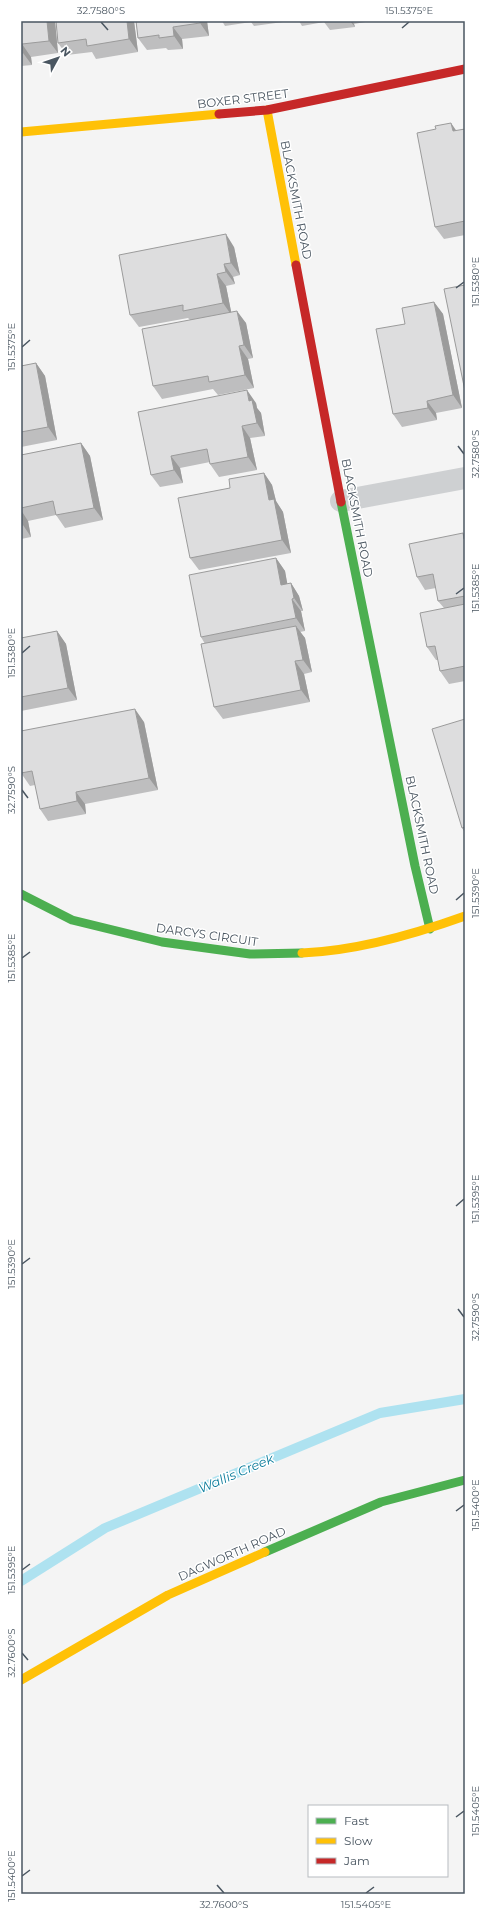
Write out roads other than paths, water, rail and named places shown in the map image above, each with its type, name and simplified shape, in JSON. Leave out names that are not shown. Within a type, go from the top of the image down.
[{"type":"street","name":"BOXER STREET","points":[[21,132],[267,110],[465,69]]},
{"type":"street","name":"BLACKSMITH ROAD","points":[[267,110],[341,501],[415,866],[430,929]]},
{"type":"street","points":[[341,501],[465,478]]},
{"type":"street","name":"DARCYS CIRCUIT","points":[[21,894],[72,920],[162,942],[250,954],[331,952],[430,929],[465,916]]},
{"type":"street","name":"DAGWORTH ROAD","points":[[21,1680],[168,1595],[381,1502],[465,1480]]},
{"type":"waterway","name":"Wallis Creek","points":[[21,1581],[105,1528],[380,1413],[465,1399]]}]
